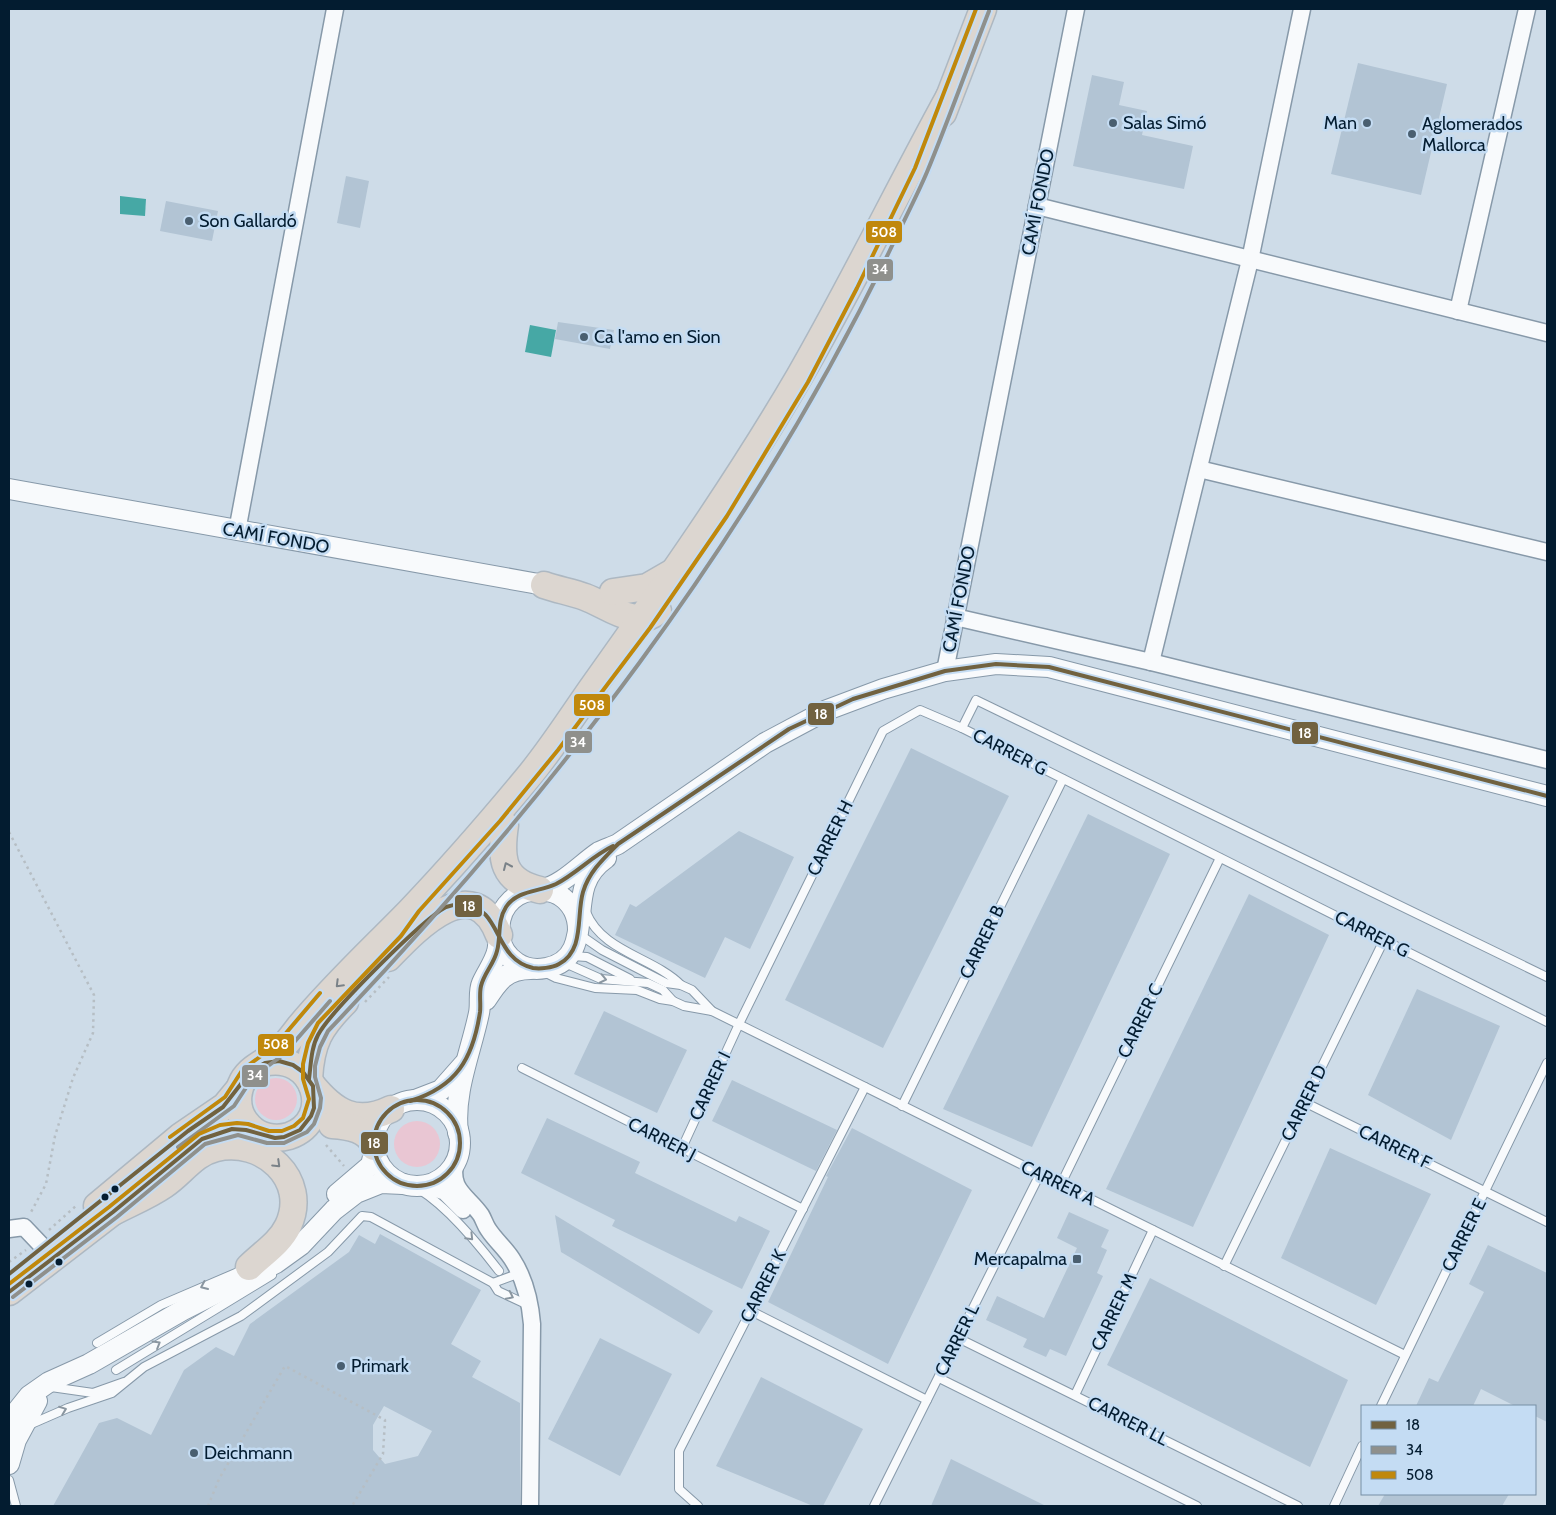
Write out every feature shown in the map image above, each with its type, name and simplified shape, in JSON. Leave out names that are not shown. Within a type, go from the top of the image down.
[{"type":"highway","points":[[9,1292],[19,1276],[36,1239],[225,1106],[239,1089],[248,1073],[280,1051],[323,1000],[438,881],[528,776],[556,751],[676,603],[737,511],[813,385],[892,232],[921,170],[983,9]]},
{"type":"highway","points":[[406,940],[424,915],[505,825],[682,563],[799,376],[949,97]]},
{"type":"highway","points":[[637,627],[659,610],[720,522],[780,426],[813,385]]},
{"type":"highway","points":[[605,597],[654,584],[668,576],[682,563]]},
{"type":"highway","points":[[544,585],[564,584],[605,597],[632,599],[638,604],[637,627]]},
{"type":"highway","points":[[556,751],[570,705],[610,646],[610,626],[604,611],[605,597]]},
{"type":"highway","points":[[505,825],[502,851],[509,873],[523,884],[540,890]]},
{"type":"highway","points":[[297,1132],[307,1123],[313,1111],[315,1098],[311,1082],[313,1047],[318,1034],[333,1015],[406,940],[445,908],[460,904],[472,906],[484,912],[493,923],[499,935]]},
{"type":"highway","points":[[263,1063],[276,1061],[289,1063],[300,1069],[329,1104],[344,1113],[371,1116],[400,1105]]},
{"type":"highway","points":[[239,1089],[240,1113],[246,1124],[255,1132]]},
{"type":"highway","points":[[19,1276],[113,1212],[202,1139],[229,1130],[255,1132],[273,1138],[286,1137],[297,1132],[325,1125],[347,1127],[369,1137],[374,1148]]},
{"type":"highway","points":[[113,1212],[164,1185],[205,1151],[234,1146],[260,1152],[280,1166],[289,1179],[293,1194],[293,1211],[288,1226],[280,1240],[249,1267]]},
{"type":"street","points":[[237,531],[335,9]]},
{"type":"street","name":"CAMÍ FONDO","points":[[1076,9],[955,617],[946,671],[996,664],[1049,667],[1547,796]]},
{"type":"street","points":[[1151,662],[1250,260],[1302,9]]},
{"type":"street","points":[[1458,312],[1528,9]]},
{"type":"street","points":[[1037,206],[1547,333]]},
{"type":"street","points":[[1199,469],[1547,552]]},
{"type":"street","name":"CAMÍ FONDO","points":[[9,489],[544,585]]},
{"type":"street","points":[[955,617],[1151,662],[1547,760]]},
{"type":"street","points":[[540,890],[553,884],[600,852],[618,844],[789,729],[853,699],[946,671]]},
{"type":"street","points":[[480,1010],[501,978],[514,970],[533,969],[561,963],[576,944],[582,897],[590,873],[618,844]]},
{"type":"street","points":[[530,1506],[530,1306],[527,1291],[512,1257],[488,1230],[481,1215],[461,1194],[457,1186],[454,1175],[460,1147],[458,1103],[480,1010],[481,984],[496,956],[501,916],[511,901],[527,891],[553,892],[565,900],[574,910],[578,930]]},
{"type":"street","points":[[499,935],[502,947],[510,958],[520,965],[533,969]]},
{"type":"street","points":[[9,1464],[14,1427],[29,1396],[44,1386],[111,1353],[183,1310],[276,1263],[307,1240],[371,1165],[377,1126],[400,1105],[428,1097],[441,1090],[468,1058]]},
{"type":"street","points":[[400,1105],[425,1100],[438,1106],[448,1114],[458,1133]]},
{"type":"street","points":[[374,1148],[381,1167],[391,1177],[413,1185],[445,1192],[474,1222],[488,1230]]},
{"type":"street","points":[[219,1292],[249,1267],[271,1257],[292,1242],[318,1218],[338,1192],[372,1186],[413,1185],[443,1177],[456,1160]]},
{"type":"street","points":[[9,1228],[18,1226],[36,1239]]},
{"type":"lane","name":"CARRER G","points":[[1547,977],[976,700],[962,728],[1547,1022]]},
{"type":"lane","name":"CARRER H","points":[[739,1024],[883,731],[920,710],[962,728]]},
{"type":"lane","name":"CARRER B","points":[[902,1106],[1063,779]]},
{"type":"lane","name":"CARRER C","points":[[1061,1184],[1220,858]]},
{"type":"lane","points":[[582,897],[588,916],[599,931],[622,949],[670,974],[681,985]]},
{"type":"lane","points":[[578,930],[582,938],[602,950],[666,983],[681,985],[692,990],[712,1011]]},
{"type":"lane","name":"CARRER D","points":[[1224,1266],[1384,940]]},
{"type":"lane","points":[[561,963],[570,956],[583,956],[624,977],[663,990],[673,1001]]},
{"type":"lane","points":[[561,963],[570,964],[602,979],[641,982]]},
{"type":"lane","points":[[533,969],[556,978],[594,988],[638,990],[684,1006],[712,1011]]},
{"type":"lane","name":"CARRER A","points":[[712,1011],[1405,1355]]},
{"type":"lane","name":"CARRER I","points":[[682,1148],[739,1024]]},
{"type":"lane","name":"CARRER E","points":[[1381,1405],[1547,1063]]},
{"type":"lane","name":"CARRER J","points":[[522,1068],[803,1209]]},
{"type":"lane","name":"CARRER K","points":[[698,1506],[679,1489],[679,1451],[865,1087]]},
{"type":"lane","name":"CARRER F","points":[[1304,1102],[1547,1222]]},
{"type":"lane","name":"CARRER L","points":[[874,1506],[1040,1174]]},
{"type":"lane","points":[[413,1185],[426,1193],[439,1205],[485,1252],[499,1271]]},
{"type":"lane","points":[[336,1221],[353,1188]]},
{"type":"lane","points":[[14,1427],[27,1426],[112,1393],[153,1362],[241,1316],[328,1252],[362,1216],[371,1217],[493,1283],[498,1291],[530,1306]]},
{"type":"lane","name":"CARRER M","points":[[1075,1395],[1153,1230]]},
{"type":"lane","points":[[116,1370],[262,1282],[319,1240]]},
{"type":"lane","points":[[97,1343],[161,1305],[249,1267]]},
{"type":"lane","points":[[493,1283],[520,1273]]},
{"type":"lane","points":[[751,1311],[927,1400]]},
{"type":"lane","name":"CARRER LL","points":[[958,1338],[1298,1506]]},
{"type":"lane","points":[[939,1378],[1197,1506]]},
{"type":"lane","points":[[44,1386],[93,1393],[126,1381]]},
{"type":"lane","points":[[1334,1506],[1361,1448]]},
{"type":"lane","points":[[9,1480],[16,1506]]},
{"type":"path","points":[[9,832],[94,995],[93,1033],[73,1078],[55,1136],[46,1184],[26,1222],[36,1239]]},
{"type":"path","points":[[360,1008],[394,972]]},
{"type":"path","points":[[324,1142],[353,1188]]},
{"type":"path","points":[[208,1506],[219,1479],[285,1366],[385,1420],[384,1454],[352,1506]]},
{"type":"shaded area","points":[[120,196],[146,199],[145,216],[120,214]]},
{"type":"shaded area","points":[[530,325],[556,330],[551,357],[525,352]]},
{"type":"shaded area","points":[[280,1078],[288,1081],[294,1087],[297,1099],[294,1111],[288,1117],[272,1120],[264,1117],[258,1111],[255,1095],[258,1087],[264,1081]]},
{"type":"shaded area","points":[[412,1121],[422,1121],[436,1131],[440,1144],[436,1157],[430,1163],[422,1167],[412,1167],[398,1157],[394,1149],[394,1139],[404,1125]]},
{"type":"building","points":[[1358,63],[1447,84],[1421,195],[1331,174]]},
{"type":"building","name":"Salas Simó","points":[[1092,75],[1124,82],[1119,105],[1147,111],[1142,135],[1193,146],[1184,189],[1073,166]]},
{"type":"building","points":[[346,176],[369,181],[360,228],[337,223]]},
{"type":"building","name":"Son Gallardó","points":[[166,201],[218,211],[212,241],[160,231]]},
{"type":"building","name":"Ca l'amo en Sion","points":[[558,322],[614,330],[610,349],[555,339]]},
{"type":"building","points":[[911,748],[1009,796],[883,1048],[785,1000]]},
{"type":"building","points":[[1088,814],[1170,854],[1032,1147],[943,1109]]},
{"type":"building","points":[[739,831],[794,857],[750,949],[725,937],[705,978],[615,935],[630,904],[636,907]]},
{"type":"building","points":[[1249,894],[1329,935],[1193,1227],[1106,1189]]},
{"type":"building","points":[[1417,989],[1500,1026],[1451,1140],[1368,1095]]},
{"type":"building","points":[[604,1011],[687,1050],[657,1113],[574,1074]]},
{"type":"building","points":[[732,1080],[837,1130],[816,1171],[712,1121]]},
{"type":"building","points":[[547,1118],[640,1162],[635,1173],[736,1222],[739,1216],[770,1231],[742,1289],[612,1226],[615,1220],[521,1173]]},
{"type":"building","points":[[852,1128],[972,1190],[888,1364],[768,1302],[828,1177],[826,1176]]},
{"type":"building","points":[[1330,1148],[1431,1194],[1376,1305],[1281,1258]]},
{"type":"building","points":[[1069,1212],[1109,1230],[1101,1247],[1107,1250],[1097,1273],[1103,1276],[1066,1356],[1050,1349],[1046,1357],[1023,1347],[1027,1339],[986,1320],[997,1296],[1044,1318],[1077,1248],[1057,1238]]},
{"type":"building","points":[[555,1215],[713,1311],[699,1334],[561,1252]]},
{"type":"building","points":[[380,1234],[481,1290],[451,1344],[481,1361],[472,1377],[520,1403],[520,1506],[53,1506],[99,1423],[117,1418],[151,1435],[184,1370],[216,1347],[234,1356],[250,1324],[349,1252],[359,1235],[375,1244]],"holes":[[[384,1406],[432,1431],[418,1456],[385,1464],[373,1450],[373,1425]]]},
{"type":"building","points":[[1488,1245],[1547,1273],[1547,1422],[1536,1416],[1536,1405],[1513,1405],[1481,1389],[1473,1405],[1416,1405],[1429,1378],[1438,1382],[1484,1292],[1469,1284]]},
{"type":"building","points":[[1150,1278],[1348,1380],[1310,1467],[1107,1365]]},
{"type":"building","points":[[600,1338],[672,1374],[620,1476],[548,1439]]},
{"type":"building","points":[[761,1377],[863,1429],[823,1506],[813,1506],[716,1466]]},
{"type":"building","points":[[951,1459],[1046,1506],[931,1506]]},
{"type":"building","points":[[1384,1495],[1508,1495],[1502,1506],[1378,1506]]},
{"type":"transit line","name":"508","points":[[9,1284],[109,1207],[199,1134],[220,1125],[237,1123],[248,1124],[269,1131],[282,1131],[294,1126],[303,1118],[309,1099],[303,1079],[303,1064],[308,1043],[318,1023],[401,936],[419,911],[500,821],[558,750],[650,628],[727,516],[808,382],[857,288],[915,168],[976,9]]},
{"type":"transit line","name":"34","points":[[13,1297],[117,1217],[205,1144],[238,1135],[267,1143],[284,1143],[307,1132],[314,1124],[320,1108],[321,1098],[315,1077],[315,1066],[320,1047],[328,1031],[490,852],[566,758],[640,662],[709,564],[774,462],[835,358],[918,192],[989,11]]},
{"type":"transit line","name":"18","points":[[309,1079],[314,1045],[326,1023],[399,947],[434,915],[446,907],[465,905],[477,908],[486,915],[511,955],[520,963],[533,968],[546,968],[559,964],[573,950],[578,932],[581,901],[589,878],[597,866],[618,844],[789,729],[853,699],[945,671],[996,664],[1049,667],[1547,796]]},
{"type":"transit line","name":"18","points":[[410,1101],[426,1095],[451,1079],[467,1057],[477,1029],[481,986],[496,956],[501,918],[506,907],[511,901],[522,894],[556,884],[613,846]]},
{"type":"transit line","name":"508","points":[[170,1137],[225,1097],[243,1069],[275,1046],[320,993]]},
{"type":"transit line","name":"34","points":[[178,1147],[234,1106],[253,1077],[283,1055],[330,1001]]},
{"type":"transit line","name":"18","points":[[9,1274],[188,1131],[223,1107],[251,1071],[265,1063],[279,1061],[293,1065],[303,1072],[313,1086],[314,1108],[311,1116],[300,1130],[284,1137],[275,1138],[246,1130],[232,1129],[202,1139],[113,1212],[9,1292]]},
{"type":"transit line","name":"18","points":[[417,1100],[441,1107],[453,1119],[460,1143],[453,1167],[441,1179],[417,1186],[393,1179],[381,1167],[374,1143],[381,1119],[393,1107],[417,1100]]},
{"type":"place","name":"Salas Simó","points":[[1113,123]]},
{"type":"place","name":"Man","points":[[1367,123]]},
{"type":"place","name":"Aglomerados Mallorca","points":[[1412,134]]},
{"type":"place","name":"Son Gallardó","points":[[189,221]]},
{"type":"place","name":"Ca l'amo en Sion","points":[[584,337]]},
{"type":"place","name":"Mercapalma","points":[[1077,1259]]},
{"type":"place","name":"Primark","points":[[341,1366]]},
{"type":"place","name":"Deichmann","points":[[194,1453]]}]
